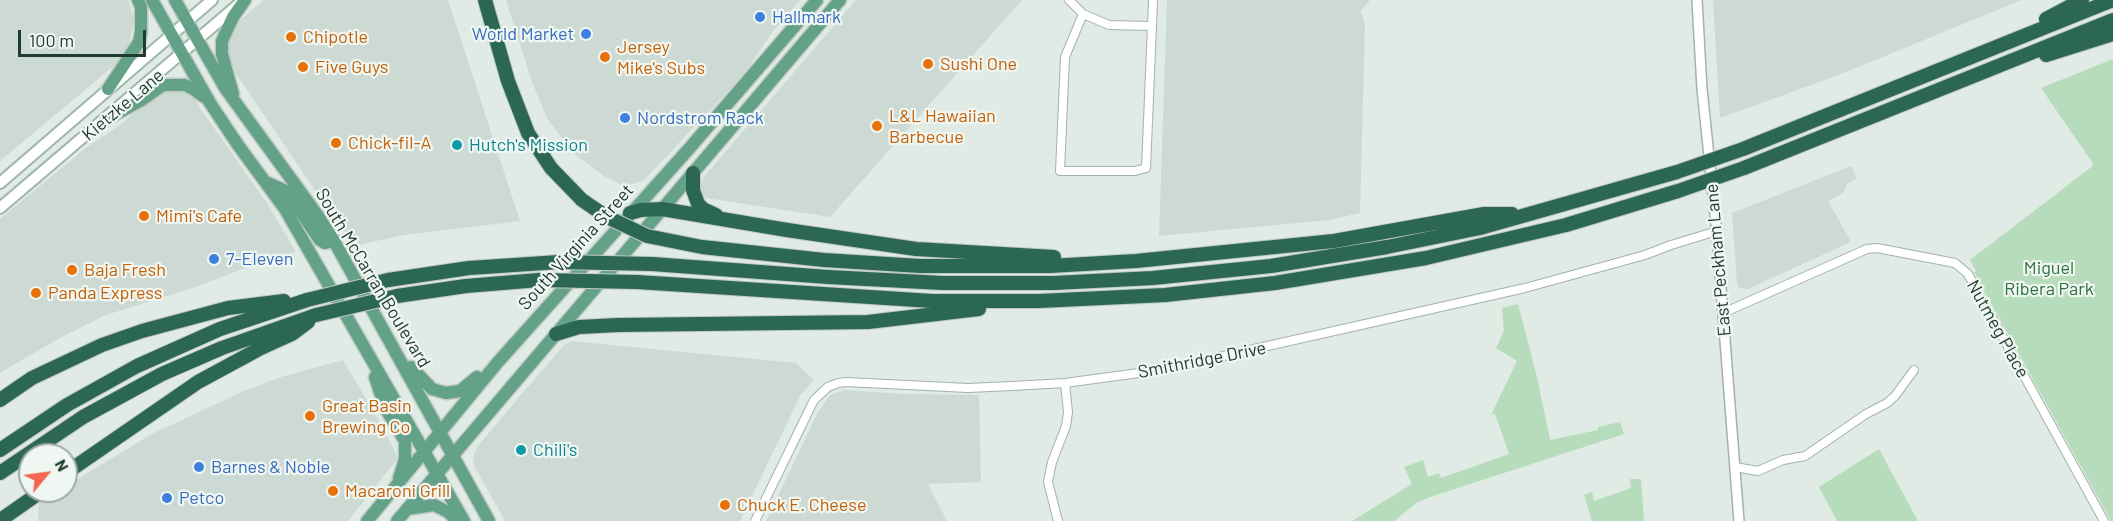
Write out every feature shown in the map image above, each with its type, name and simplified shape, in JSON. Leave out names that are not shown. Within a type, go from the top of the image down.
[{"type":"highway","points":[[485,0],[508,81],[528,133],[551,168],[582,200],[607,217],[647,236],[702,247],[824,260],[920,266],[1002,267],[1209,255],[1334,241],[1484,214],[1532,213]]},
{"type":"highway","points":[[1975,56],[2082,0]]},
{"type":"highway","points":[[0,450],[67,405],[137,366],[220,329],[307,300],[388,280],[469,268],[560,262],[652,264],[828,278],[943,283],[1006,284],[1119,280],[1228,271],[1328,257],[1459,232],[1677,172],[1743,149],[2113,0]]},
{"type":"highway","points":[[2,472],[83,417],[148,381],[222,348],[316,315],[397,296],[466,286],[539,280],[637,282],[901,300],[1039,301],[1165,295],[1334,275],[1426,258],[1518,237],[1678,191],[1744,168],[2113,20]]},
{"type":"highway","points":[[1983,72],[2113,34]]},
{"type":"highway","points":[[693,173],[693,190],[698,204],[711,213],[738,222]]},
{"type":"highway","points":[[630,213],[662,209],[876,244],[960,253],[1054,257],[1209,255]]},
{"type":"highway","points":[[0,400],[53,367],[102,345],[142,331],[228,308],[307,300]]},
{"type":"highway","points":[[556,333],[579,327],[618,325],[868,322],[1039,301]]},
{"type":"highway","points":[[78,465],[198,382],[292,334],[316,315]]},
{"type":"highway","points":[[2,519],[25,503]]},
{"type":"main road","points":[[108,89],[139,42],[141,8],[138,0]]},
{"type":"main road","points":[[152,0],[210,103],[285,209],[464,521]]},
{"type":"main road","name":"South McCarran Boulevard","points":[[175,0],[236,104],[334,241],[489,521]]},
{"type":"main road","name":"Kietzke Lane","points":[[0,183],[212,0]]},
{"type":"main road","points":[[236,104],[222,54],[222,41],[244,0]]},
{"type":"main road","name":"Kietzke Lane","points":[[0,208],[244,0]]},
{"type":"main road","name":"South Virginia Street","points":[[367,521],[440,430],[817,0]]},
{"type":"main road","points":[[397,521],[840,0]]},
{"type":"main road","points":[[768,56],[782,69]]},
{"type":"main road","points":[[105,120],[140,101],[163,85],[185,85],[193,88],[210,103]]},
{"type":"main road","points":[[267,183],[285,191],[320,240],[325,243],[334,241]]},
{"type":"main road","points":[[389,338],[423,381],[432,389],[446,393],[454,393],[466,387],[518,340]]},
{"type":"main road","points":[[371,361],[385,408],[405,441],[405,459],[398,484]]},
{"type":"main road","points":[[407,509],[434,505],[448,512],[457,521]]},
{"type":"street","points":[[1069,0],[1083,14],[1108,25],[1152,26]]},
{"type":"street","points":[[1083,14],[1065,57],[1060,171],[1135,171],[1146,168],[1153,0]]},
{"type":"street","name":"East Peckham Lane","points":[[1697,0],[1704,116],[1717,231],[1739,521]]},
{"type":"street","name":"Smithridge Drive","points":[[755,521],[810,406],[820,392],[828,387],[846,382],[968,387],[1065,382],[1161,370],[1525,288],[1645,255],[1717,231]]},
{"type":"street","name":"Nutmeg Place","points":[[1723,313],[1867,249],[1883,249],[1955,263],[1968,274],[2104,521]]},
{"type":"street","points":[[1735,467],[1758,471],[1783,460],[1805,456],[1866,414],[1887,403],[1914,370]]},
{"type":"street","points":[[1058,521],[1048,482],[1052,462],[1066,426],[1068,412],[1065,382]]},
{"type":"shaded area","points":[[0,0],[128,0],[134,20],[129,45],[121,60],[0,161]]},
{"type":"shaded area","points":[[264,0],[448,0],[520,221],[404,235],[353,246],[230,65],[226,51],[228,39],[238,22]]},
{"type":"shaded area","points":[[506,0],[800,0],[770,35],[749,67],[732,87],[643,181],[624,186],[604,176],[573,153],[547,118],[532,82]]},
{"type":"shaded area","points":[[856,0],[1022,0],[830,217],[706,198],[701,194],[700,186],[703,178]]},
{"type":"shaded area","points":[[1167,0],[1370,0],[1361,11],[1365,25],[1360,213],[1329,220],[1159,236]]},
{"type":"shaded area","points":[[1713,0],[2022,0],[1836,76],[1720,118]]},
{"type":"shaded area","points":[[169,89],[184,90],[194,96],[200,108],[267,203],[296,252],[106,315],[58,339],[0,373],[0,219],[87,147],[120,125],[156,94]]},
{"type":"shaded area","points":[[1851,166],[1857,178],[1847,184],[1843,193],[1828,201],[1851,242],[1748,289],[1739,288],[1732,213]]},
{"type":"shaded area","points":[[571,341],[796,363],[814,380],[800,396],[740,521],[505,521],[476,469],[473,462],[474,455],[477,447],[520,396],[564,345]]},
{"type":"shaded area","points":[[343,360],[398,458],[348,521],[38,521],[39,503],[78,503],[78,479],[152,434],[244,391],[281,377]]},
{"type":"shaded area","points":[[844,390],[979,395],[981,482],[928,484],[947,521],[766,521],[818,412],[830,395]]},
{"type":"green space","name":"Miguel Ribera Park","points":[[2113,59],[2113,521],[2111,521],[1974,272],[1976,271],[1970,260],[2094,165],[2041,88]]},
{"type":"green space","points":[[1518,304],[1550,440],[1598,430],[1598,427],[1620,422],[1624,434],[1433,496],[1416,503],[1394,521],[1352,521],[1412,484],[1404,467],[1423,460],[1428,477],[1439,473],[1441,478],[1509,454],[1495,414],[1491,415],[1517,361],[1496,348],[1504,331],[1502,308]]},
{"type":"green space","points":[[1879,449],[1918,521],[1837,521],[1819,487]]},
{"type":"green space","points":[[1630,479],[1641,479],[1644,521],[1592,521],[1584,495],[1592,492],[1594,501],[1631,488]]},
{"type":"place","name":"Hallmark","points":[[760,17]]},
{"type":"place","name":"World Market","points":[[586,34]]},
{"type":"place","name":"Chipotle","points":[[291,37]]},
{"type":"place","name":"Jersey Mike's Subs","points":[[605,57]]},
{"type":"place","name":"Sushi One","points":[[928,64]]},
{"type":"place","name":"Five Guys","points":[[303,67]]},
{"type":"place","name":"Nordstrom Rack","points":[[625,118]]},
{"type":"place","name":"L&L Hawaiian Barbecue","points":[[877,126]]},
{"type":"place","name":"Chick-fil-A","points":[[336,143]]},
{"type":"place","name":"Hutch's Mission","points":[[457,145]]},
{"type":"place","name":"Mimi's Cafe","points":[[144,216]]},
{"type":"place","name":"7-Eleven","points":[[214,259]]},
{"type":"place","name":"Baja Fresh","points":[[72,270]]},
{"type":"place","name":"Panda Express","points":[[36,293]]},
{"type":"place","name":"Great Basin Brewing Co","points":[[310,416]]},
{"type":"place","name":"Chili's","points":[[521,450]]},
{"type":"place","name":"Barnes & Noble","points":[[199,467]]},
{"type":"place","name":"Macaroni Grill","points":[[333,491]]},
{"type":"place","name":"Petco","points":[[167,498]]},
{"type":"place","name":"Chuck E. Cheese","points":[[725,505]]}]
